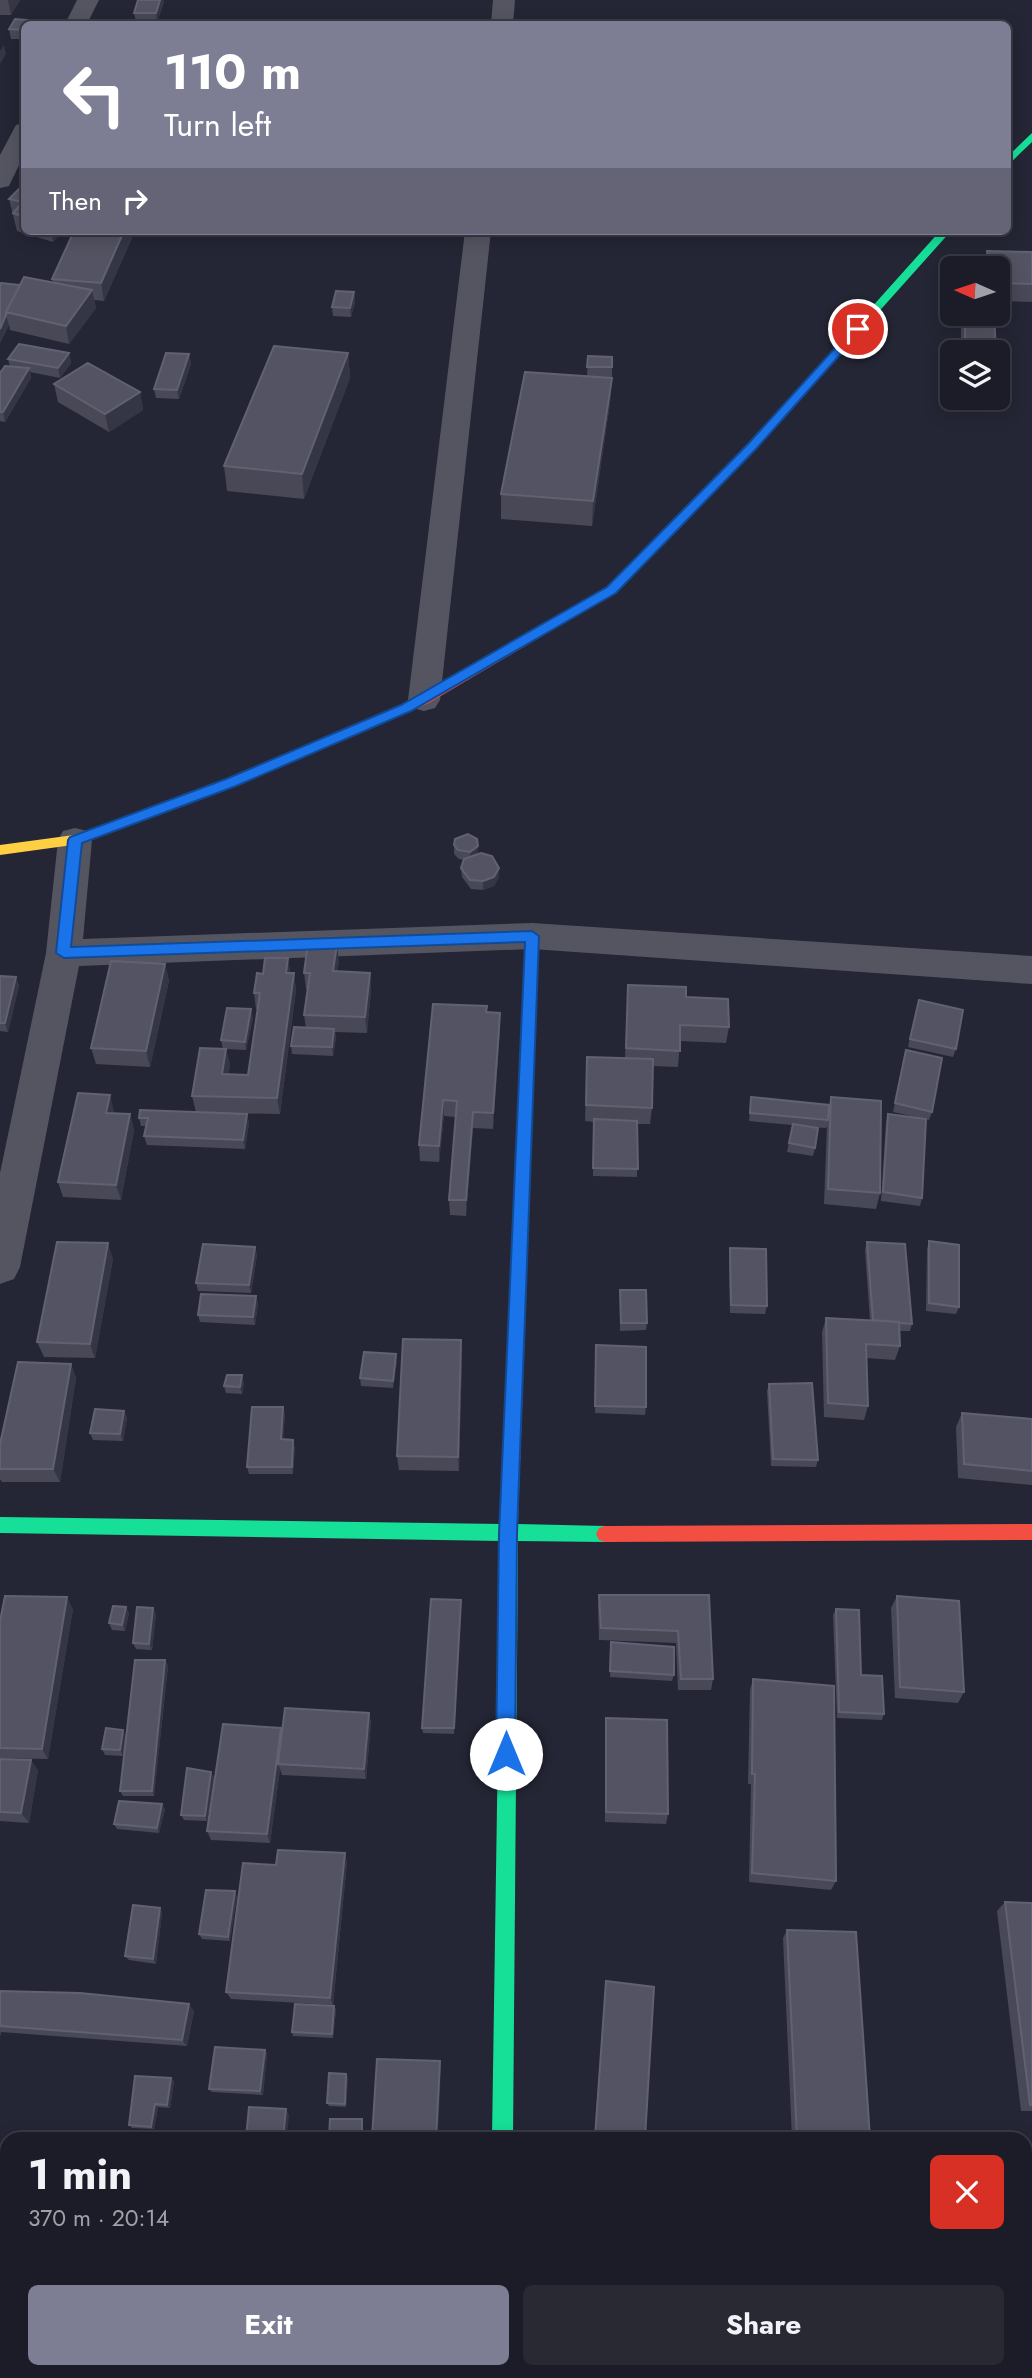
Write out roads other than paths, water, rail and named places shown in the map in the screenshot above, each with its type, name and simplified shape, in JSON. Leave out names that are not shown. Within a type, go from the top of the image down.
[{"type":"street","points":[[78,21],[88,0]]},
{"type":"street","points":[[502,21],[504,0]]},
{"type":"street","points":[[0,181],[21,136]]},
{"type":"street","points":[[1011,159],[1032,136]]},
{"type":"street","points":[[424,700],[478,235]]},
{"type":"street","points":[[0,850],[75,840],[231,783],[424,700],[611,590],[752,447],[942,235]]},
{"type":"street","points":[[0,1267],[64,953],[75,840]]},
{"type":"street","points":[[64,953],[532,936],[1032,970]]},
{"type":"street","points":[[502,2132],[508,1534],[532,936]]},
{"type":"street","points":[[0,1525],[508,1534],[1032,1532]]}]
